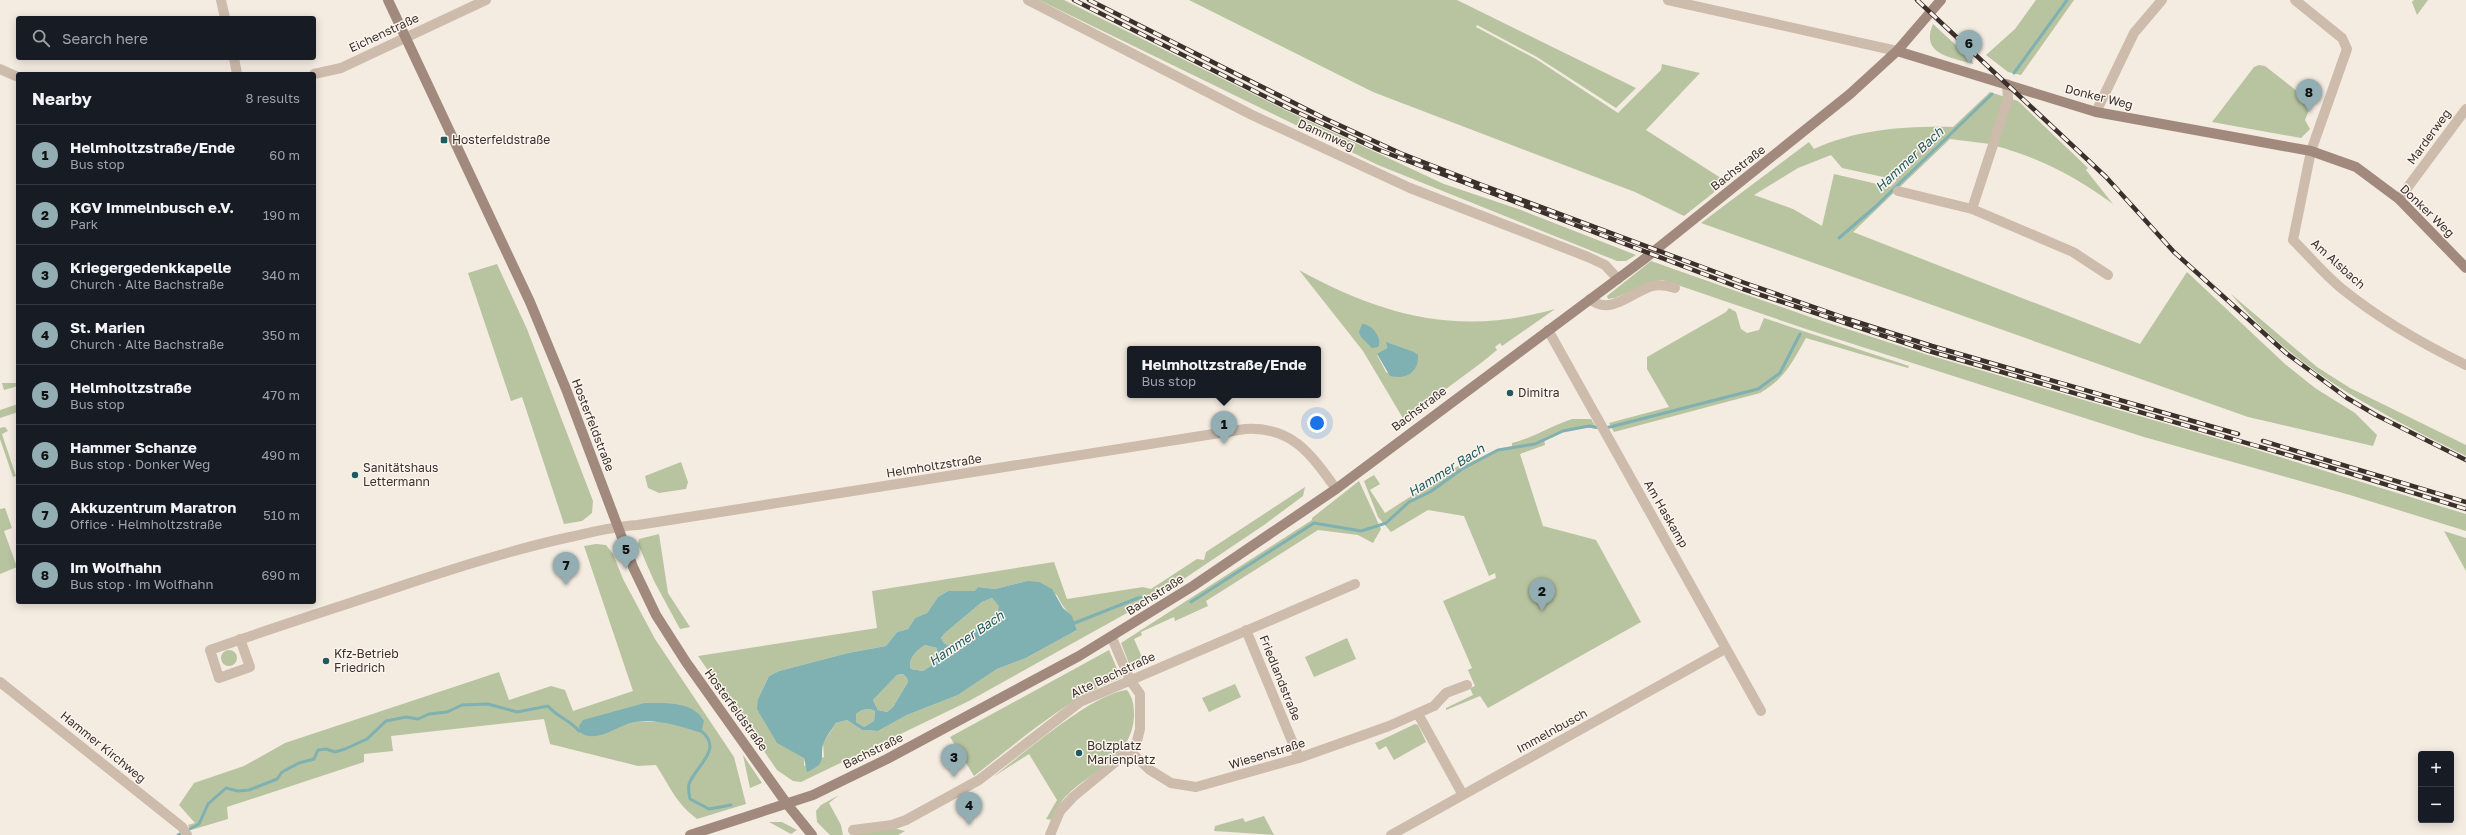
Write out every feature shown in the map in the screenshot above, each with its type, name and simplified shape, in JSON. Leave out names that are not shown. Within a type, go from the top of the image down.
[{"type":"street","points":[[222,0],[225,16]]},
{"type":"street","name":"Hosterfeldstraße","points":[[388,0],[530,302],[566,389],[635,572],[656,614],[686,662],[787,804],[812,835]]},
{"type":"street","name":"Eichenstraße","points":[[316,74],[341,68],[486,0]]},
{"type":"street","name":"Dammweg","points":[[1028,0],[1252,115],[1410,188],[1588,257],[1605,265],[1618,278]]},
{"type":"street","name":"Donker Weg","points":[[1668,0],[1695,3],[1897,51],[2096,112],[2311,151],[2356,167],[2400,199],[2466,268]]},
{"type":"street","name":"Bachstraße","points":[[690,835],[813,795],[934,735],[1112,638],[1193,586],[1336,489],[1618,278],[1808,130],[1897,51],[1941,0]]},
{"type":"street","points":[[2096,112],[2134,33],[2162,0]]},
{"type":"street","points":[[2295,0],[2342,38],[2347,49],[2311,151]]},
{"type":"street","points":[[234,60],[237,72]]},
{"type":"street","points":[[0,69],[16,76]]},
{"type":"street","points":[[1972,209],[2008,99],[2007,84]]},
{"type":"street","name":"Marderweg","points":[[2400,199],[2466,109]]},
{"type":"street","name":"Am Alsbach","points":[[2311,151],[2293,240],[2341,287],[2366,306],[2412,336],[2466,365]]},
{"type":"street","points":[[1898,191],[1972,209],[2073,252],[2108,275]]},
{"type":"street","points":[[1590,299],[1596,305],[1608,307],[1652,286],[1662,284],[1676,288]]},
{"type":"street","name":"Am Haskamp","points":[[1548,330],[1610,444],[1675,554],[1725,649],[1761,710]]},
{"type":"street","name":"Helmholtzstraße","points":[[240,639],[495,554],[617,526],[638,525],[1253,429],[1279,433],[1298,442],[1336,489]]},
{"type":"street","name":"Alte Bachstraße","points":[[853,830],[892,825],[940,802],[979,780],[1080,702],[1355,584]]},
{"type":"street","name":"Friedlandstraße","points":[[1246,630],[1299,758]]},
{"type":"street","points":[[1051,831],[1060,811],[1073,796],[1136,745],[1141,712],[1140,694],[1130,680],[1112,638]]},
{"type":"street","name":"Immelnbusch","points":[[1391,835],[1725,649]]},
{"type":"street","name":"Hammer Kirchweg","points":[[0,682],[186,832]]},
{"type":"street","name":"Wiesenstraße","points":[[1130,751],[1150,770],[1171,783],[1196,787],[1299,758],[1418,714],[1434,706],[1446,693],[1467,685]]},
{"type":"street","points":[[1418,714],[1463,796]]},
{"type":"green space","points":[[1039,0],[1064,0],[1287,111],[1444,184],[1521,210],[1636,255],[1626,261],[1617,261],[1378,165]]},
{"type":"green space","points":[[1189,0],[1457,0],[1636,88],[1616,108],[1537,57],[1477,25],[1476,27],[1536,59],[1618,113],[1661,70],[1662,64],[1700,73],[1646,130],[1727,182],[1684,216],[1635,192],[1373,92]]},
{"type":"green space","points":[[2036,0],[2074,0],[2021,75],[2008,72],[1986,55],[2015,29]]},
{"type":"green space","points":[[2414,0],[2428,0],[2417,15],[2412,2]]},
{"type":"green space","points":[[1933,24],[1972,60],[1973,64],[1947,56],[1934,48],[1931,42],[1930,34]]},
{"type":"green space","points":[[2259,65],[2265,66],[2312,103],[2305,120],[2310,129],[2301,138],[2212,122],[2254,67]]},
{"type":"green space","points":[[1990,92],[2005,97],[1990,144],[1950,139],[1853,232],[2140,344],[2187,272],[2285,364],[2315,388],[2355,413],[2377,435],[2373,446],[2248,417],[1701,223],[1809,142],[1814,149],[1848,137],[1882,130],[1918,127],[1953,127]],"holes":[[[1831,155],[1842,168],[1897,180],[1890,187],[1834,174],[1822,226],[1793,209],[1754,195],[1798,168]]]},
{"type":"green space","points":[[2012,99],[2018,101],[2088,168],[2086,170],[2113,204],[2085,185],[2057,169],[2028,156],[1996,146]]},
{"type":"green space","points":[[1651,261],[1813,318],[1928,355],[2257,450],[2466,514],[2466,531],[2350,495],[2144,437],[1809,330],[1663,280],[1655,281],[1615,298],[1608,299],[1607,296]]},
{"type":"green space","points":[[497,264],[527,329],[593,501],[592,513],[582,521],[564,524],[522,397],[511,401],[468,273]]},
{"type":"green space","points":[[1299,270],[1362,300],[1392,310],[1423,317],[1454,321],[1487,321],[1520,317],[1555,309],[1502,346],[1500,343],[1495,347],[1497,350],[1481,363],[1404,420],[1363,351]],"holes":[[[1386,342],[1396,377],[1386,372],[1377,355],[1387,348]]]},
{"type":"green space","points":[[2231,294],[2317,367],[2350,388],[2466,445],[2466,456],[2370,406],[2310,367],[2255,321]]},
{"type":"green space","points":[[1729,308],[1736,312],[1741,329],[1747,333],[1759,330],[1764,318],[1909,366],[1908,368],[1806,338],[1788,369],[1769,387],[1760,393],[1614,432],[1609,423],[1669,407],[1647,369],[1647,357],[1726,312]]},
{"type":"green space","points":[[2,383],[16,383],[16,387],[4,390]]},
{"type":"green space","points":[[16,405],[16,413],[0,418],[0,410]]},
{"type":"green space","points":[[1572,419],[1591,419],[1597,429],[1583,428],[1563,432],[1544,439],[1545,445],[1520,454],[1543,526],[1596,540],[1641,622],[1488,708],[1480,696],[1446,710],[1446,708],[1473,695],[1470,688],[1475,686],[1468,670],[1472,668],[1443,601],[1496,578],[1495,573],[1489,576],[1464,516],[1428,510],[1391,532],[1378,517],[1364,481],[1374,475],[1380,484],[1370,490],[1385,513],[1472,457],[1474,461],[1495,450],[1512,446],[1512,443]]},
{"type":"green space","points":[[5,427],[8,431],[2,434],[16,476],[13,477],[0,439],[0,428]]},
{"type":"green space","points":[[681,462],[688,482],[686,489],[659,493],[648,488],[645,476]]},
{"type":"green space","points":[[1359,481],[1381,529],[1373,543],[1358,535],[1318,530],[1206,601],[1208,606],[1175,621],[1174,617],[1141,632],[1142,635],[1134,639],[1145,664],[1134,668],[1130,666],[1121,643],[1312,520],[1312,518]]},
{"type":"green space","points":[[1305,487],[1303,496],[1264,525],[1163,593],[969,701],[801,782],[793,781],[777,770],[698,656],[877,628],[872,591],[1054,562],[1067,599],[1143,587],[1151,589],[1197,559],[1204,560],[1206,552]],"holes":[[[1027,581],[1057,595],[1073,620],[1077,630],[1026,658],[997,669],[958,695],[907,715],[878,731],[862,730],[847,720],[836,723],[823,743],[824,757],[804,766],[804,758],[758,699],[769,676],[779,671],[848,653],[886,646],[897,632],[908,629],[915,618],[927,613],[938,597],[948,591],[976,591],[978,587],[995,589]]]},
{"type":"green space","points":[[5,508],[12,528],[4,531],[16,567],[0,574],[0,509]]},
{"type":"green space","points":[[2444,531],[2466,538],[2466,571]]},
{"type":"green space","points":[[659,534],[668,593],[690,627],[680,629],[654,581],[638,544],[639,539]]},
{"type":"green space","points":[[596,544],[606,545],[613,554],[623,579],[655,639],[734,757],[746,804],[697,819],[678,801],[656,765],[638,766],[550,744],[544,719],[391,736],[393,751],[364,754],[364,762],[227,807],[228,819],[191,830],[188,825],[195,823],[179,805],[194,783],[244,766],[285,743],[499,672],[509,700],[551,686],[565,690],[573,711],[633,691],[584,546]],"holes":[[[702,717],[701,733],[670,722],[633,722]]]},
{"type":"green space","points":[[992,598],[1000,606],[998,612],[952,648],[944,643],[941,638],[945,633],[982,602]]},
{"type":"green space","points":[[1347,638],[1356,659],[1314,677],[1305,657]]},
{"type":"green space","points":[[925,645],[937,648],[935,663],[923,671],[911,669],[910,662],[912,658],[919,649]]},
{"type":"green space","points":[[229,650],[236,655],[237,658],[232,665],[229,666],[222,661],[221,658],[226,651]]},
{"type":"green space","points":[[1109,650],[1121,678],[1081,697],[1044,721],[974,776],[950,737]]},
{"type":"green space","points":[[903,674],[907,678],[908,682],[893,707],[887,712],[878,710],[873,700],[897,675]]},
{"type":"green space","points":[[1235,684],[1241,697],[1209,712],[1202,698]]},
{"type":"green space","points":[[1127,690],[1133,702],[1134,716],[1132,730],[1126,743],[1109,762],[1076,787],[1061,801],[1053,820],[1046,819],[1057,800],[1029,754],[993,777],[1058,726],[1078,713],[1113,694]]},
{"type":"green space","points":[[870,709],[875,711],[874,721],[864,727],[856,722],[856,714],[862,710]]},
{"type":"green space","points":[[1415,724],[1418,725],[1426,742],[1394,760],[1386,746],[1379,750],[1375,743]]},
{"type":"green space","points":[[743,755],[762,783],[750,788]]},
{"type":"green space","points":[[839,795],[829,803],[841,825],[843,835],[830,835],[817,822],[816,811],[821,805]]},
{"type":"green space","points":[[1264,816],[1274,835],[1214,831],[1215,826],[1243,818],[1245,822]]},
{"type":"green space","points":[[769,822],[782,822],[797,830],[791,834]]},
{"type":"green space","points":[[893,828],[905,831],[898,835],[848,835]]},
{"type":"water","points":[[1362,324],[1370,327],[1376,333],[1379,340],[1378,347],[1372,348],[1361,337],[1359,332]]},
{"type":"water","points":[[1386,342],[1414,352],[1418,355],[1418,361],[1414,371],[1406,376],[1390,376],[1377,354],[1387,348]]},
{"type":"water","points":[[1027,581],[1039,582],[1052,589],[1063,608],[1072,616],[1077,630],[1026,658],[997,669],[958,695],[907,715],[878,731],[862,730],[847,720],[836,723],[828,734],[822,747],[821,762],[819,765],[807,772],[804,758],[777,743],[757,709],[758,699],[769,676],[779,671],[848,653],[886,646],[897,632],[908,629],[915,618],[927,613],[938,597],[948,591],[975,591],[978,587],[995,589]],"holes":[[[992,598],[999,606],[998,612],[952,648],[944,643],[941,638],[945,633],[982,602]],[[925,645],[937,648],[935,663],[923,671],[911,669],[910,662],[916,652]],[[903,674],[907,678],[908,682],[893,707],[887,712],[878,710],[873,700],[897,675]],[[870,709],[875,711],[874,721],[864,727],[856,722],[856,714],[862,710]]]},
{"type":"water","points":[[645,703],[678,704],[693,710],[699,714],[704,721],[701,733],[676,725],[651,721],[634,722],[607,733],[593,736],[580,732],[579,726],[583,720]]},
{"type":"waterway","name":"Hammer Bach","points":[[2014,73],[2067,0]]},
{"type":"waterway","name":"Hammer Bach","points":[[1839,238],[1875,207],[1992,94]]},
{"type":"waterway","name":"Hammer Bach","points":[[1606,428],[1758,389],[1780,373],[1800,334]]},
{"type":"waterway","name":"Hammer Bach","points":[[1191,602],[1314,523],[1361,531],[1377,526],[1386,523],[1409,502],[1430,492],[1462,469],[1498,450],[1535,444],[1563,431],[1589,426],[1600,428]]},
{"type":"waterway","name":"Hammer Bach","points":[[1072,624],[1138,598],[1148,597]]},
{"type":"waterway","name":"Hammer Bach","points":[[178,835],[199,824],[208,804],[226,788],[238,791],[249,790],[277,779],[282,772],[299,763],[314,759],[318,750],[326,749],[335,752],[367,739],[386,721],[406,717],[418,719],[429,714],[447,712],[462,705],[488,704],[517,712],[548,706],[579,731],[584,729]]},
{"type":"waterway","name":"Hammer Bach","points":[[700,730],[707,737],[710,744],[706,757],[689,784],[690,799],[709,809],[731,805]]},
{"type":"railway","points":[[1074,0],[1288,108],[1379,150],[1743,289],[1929,351],[2319,464],[2466,509]]},
{"type":"railway","points":[[1089,0],[1326,119],[1400,153],[1482,185],[1745,283],[1848,319],[1932,346],[2238,434]]},
{"type":"railway","points":[[1917,0],[2106,177],[2174,252],[2286,353],[2347,398],[2376,415],[2466,460]]},
{"type":"railway","points":[[2263,441],[2466,502]]},
{"type":"place","name":"Hammer Schanze","points":[[1969,63]]},
{"type":"place","name":"Im Wolfhahn","points":[[2309,112]]},
{"type":"place","name":"Hosterfeldstraße","points":[[444,140]]},
{"type":"place","name":"Dimitra","points":[[1510,393]]},
{"type":"place","name":"Helmholtzstraße/Ende","points":[[1224,444]]},
{"type":"place","name":"Sanitätshaus Lettermann","points":[[355,475]]},
{"type":"place","name":"Helmholtzstraße","points":[[626,569]]},
{"type":"place","name":"Akkuzentrum Maratron","points":[[566,585]]},
{"type":"place","name":"KGV Immelnbusch e.V.","points":[[1542,611]]},
{"type":"place","name":"Kfz-Betrieb Friedrich","points":[[326,661]]},
{"type":"place","name":"Bolzplatz Marienplatz","points":[[1079,753]]},
{"type":"place","name":"Kriegergedenkkapelle","points":[[954,777]]},
{"type":"place","name":"St. Marien","points":[[969,825]]}]
